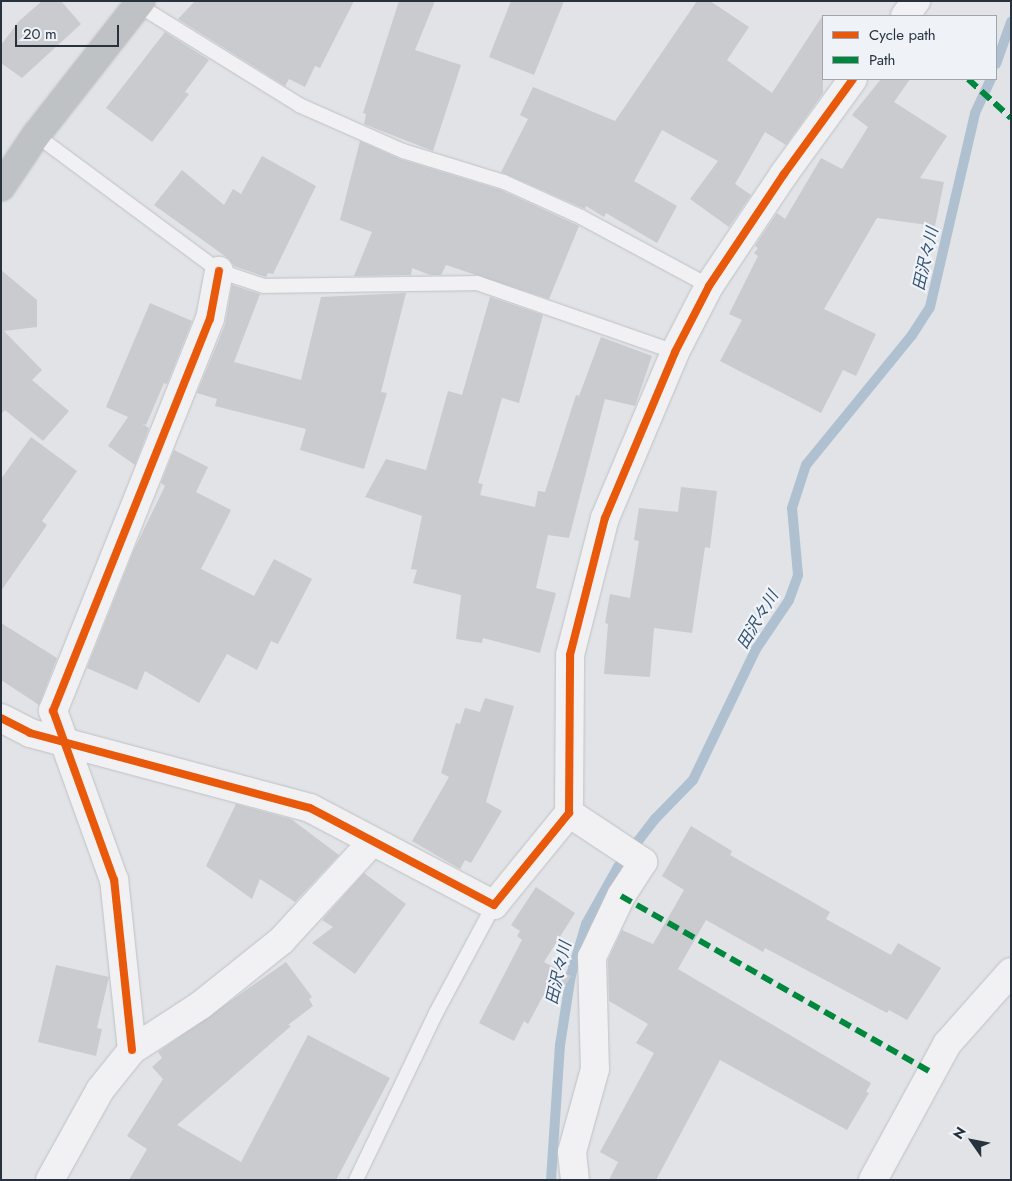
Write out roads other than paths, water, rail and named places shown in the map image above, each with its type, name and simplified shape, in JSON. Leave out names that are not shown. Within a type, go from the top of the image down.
[{"type":"main road","points":[[1,187],[36,135],[139,3]]},
{"type":"street","points":[[906,15],[916,1]]},
{"type":"street","points":[[1,718],[30,733],[310,808],[494,905],[569,813],[570,655],[605,518],[675,352],[709,286],[784,174],[853,80]]},
{"type":"street","points":[[132,1050],[114,880],[66,742],[53,711],[210,319],[219,272]]},
{"type":"street","points":[[569,813],[643,862],[621,896],[592,957],[595,1069],[572,1152],[575,1180]]},
{"type":"street","points":[[50,1180],[100,1090],[132,1050],[201,1005],[282,940],[372,842]]},
{"type":"street","points":[[873,1180],[947,1044],[1011,972]]},
{"type":"lane","points":[[139,3],[299,105],[403,151],[504,182],[564,209],[709,286]]},
{"type":"lane","points":[[36,135],[219,272],[264,286],[477,283],[675,352]]},
{"type":"lane","points":[[356,1180],[436,1013],[494,905]]},
{"type":"waterway","name":"田沢々川","points":[[997,61],[1011,22]]},
{"type":"waterway","name":"田沢々川","points":[[551,1180],[560,1045],[571,975],[586,924],[618,867],[655,819],[693,780],[756,649],[789,600],[798,575],[792,508],[806,465],[912,335],[930,307],[975,113],[991,80]]}]
